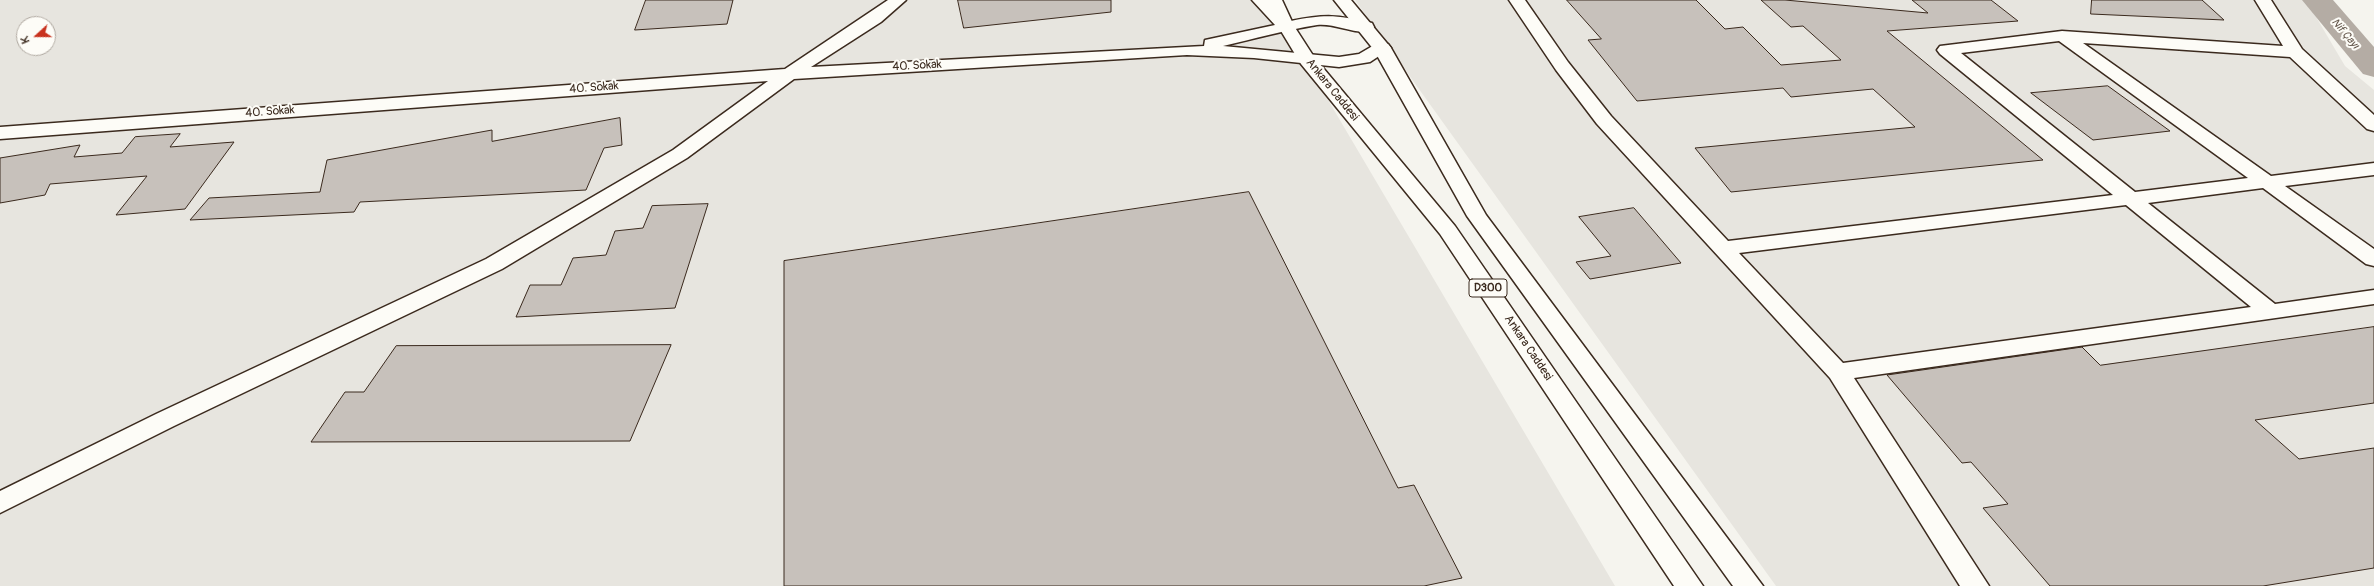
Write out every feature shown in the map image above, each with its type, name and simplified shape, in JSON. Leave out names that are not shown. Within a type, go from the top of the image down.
[{"type":"main road","points":[[0,503],[165,420],[494,264],[680,154],[789,74],[876,18],[898,0]]},
{"type":"main road","points":[[1260,0],[1286,26]]},
{"type":"main road","name":"Ankara Caddesi","points":[[1274,0],[1286,26],[1307,60],[1448,230],[1689,586]]},
{"type":"main road","name":"D300","points":[[1342,0],[1382,48],[1477,216],[1749,586]]},
{"type":"main road","points":[[1516,0],[1562,66],[1604,120],[1838,372],[1975,586]]},
{"type":"main road","points":[[2263,0],[2295,52],[2374,125]]},
{"type":"main road","points":[[1188,50],[1286,26],[1318,20],[1338,21],[1366,27]]},
{"type":"main road","points":[[2271,312],[1946,50],[2062,36],[2295,52]]},
{"type":"main road","points":[[2062,36],[2374,259]]},
{"type":"main road","points":[[1188,50],[1254,53],[1307,60],[1339,62],[1364,58],[1382,48]]},
{"type":"main road","name":"40. Sokak","points":[[0,133],[789,74],[1188,50]]},
{"type":"main road","points":[[1723,248],[2374,169]]},
{"type":"main road","points":[[1838,372],[2374,297]]},
{"type":"shaded area","points":[[0,0],[1269,0],[1615,586],[0,586]]},
{"type":"shaded area","points":[[1355,0],[2306,0],[2345,66],[2374,90],[2374,586],[1776,586]]},
{"type":"building","points":[[646,0],[733,0],[727,24],[635,30]]},
{"type":"building","points":[[958,0],[1111,0],[1111,12],[964,28]]},
{"type":"building","points":[[1567,0],[1696,0],[1725,29],[1743,27],[1781,65],[1841,60],[1803,26],[1791,27],[1761,0],[1785,0],[1928,13],[1912,0],[1991,0],[2018,21],[1887,31],[2043,160],[1731,192],[1695,148],[1915,127],[1873,89],[1791,97],[1783,88],[1637,101],[1588,40],[1601,39]]},
{"type":"building","points":[[2092,0],[2202,0],[2224,20],[2091,14]]},
{"type":"building","points":[[2108,86],[2170,131],[2093,140],[2031,93]]},
{"type":"building","points":[[620,118],[622,145],[604,148],[586,190],[360,202],[354,212],[190,220],[209,198],[320,192],[327,160],[492,130],[492,141]]},
{"type":"building","points":[[180,134],[170,147],[234,142],[185,209],[116,215],[147,176],[50,184],[45,195],[0,203],[0,158],[80,145],[74,157],[122,153],[135,137]]},
{"type":"building","points":[[1249,192],[1398,488],[1414,485],[1462,578],[1424,586],[784,586],[784,261]]},
{"type":"building","points":[[708,204],[675,308],[516,317],[530,285],[561,285],[573,258],[606,255],[615,231],[643,228],[652,206]]},
{"type":"building","points":[[1634,208],[1681,263],[1590,279],[1576,262],[1611,256],[1579,217]]},
{"type":"building","points":[[2374,327],[2374,403],[2255,420],[2299,459],[2374,448],[2374,568],[2263,586],[2050,586],[1983,508],[2008,504],[1971,462],[1962,463],[1887,375],[2082,347],[2100,365]]},
{"type":"building","points":[[671,345],[630,441],[311,442],[345,392],[364,392],[396,346]]},
{"type":"waterway","name":"Nif Çayı","points":[[2317,0],[2374,67]]}]
